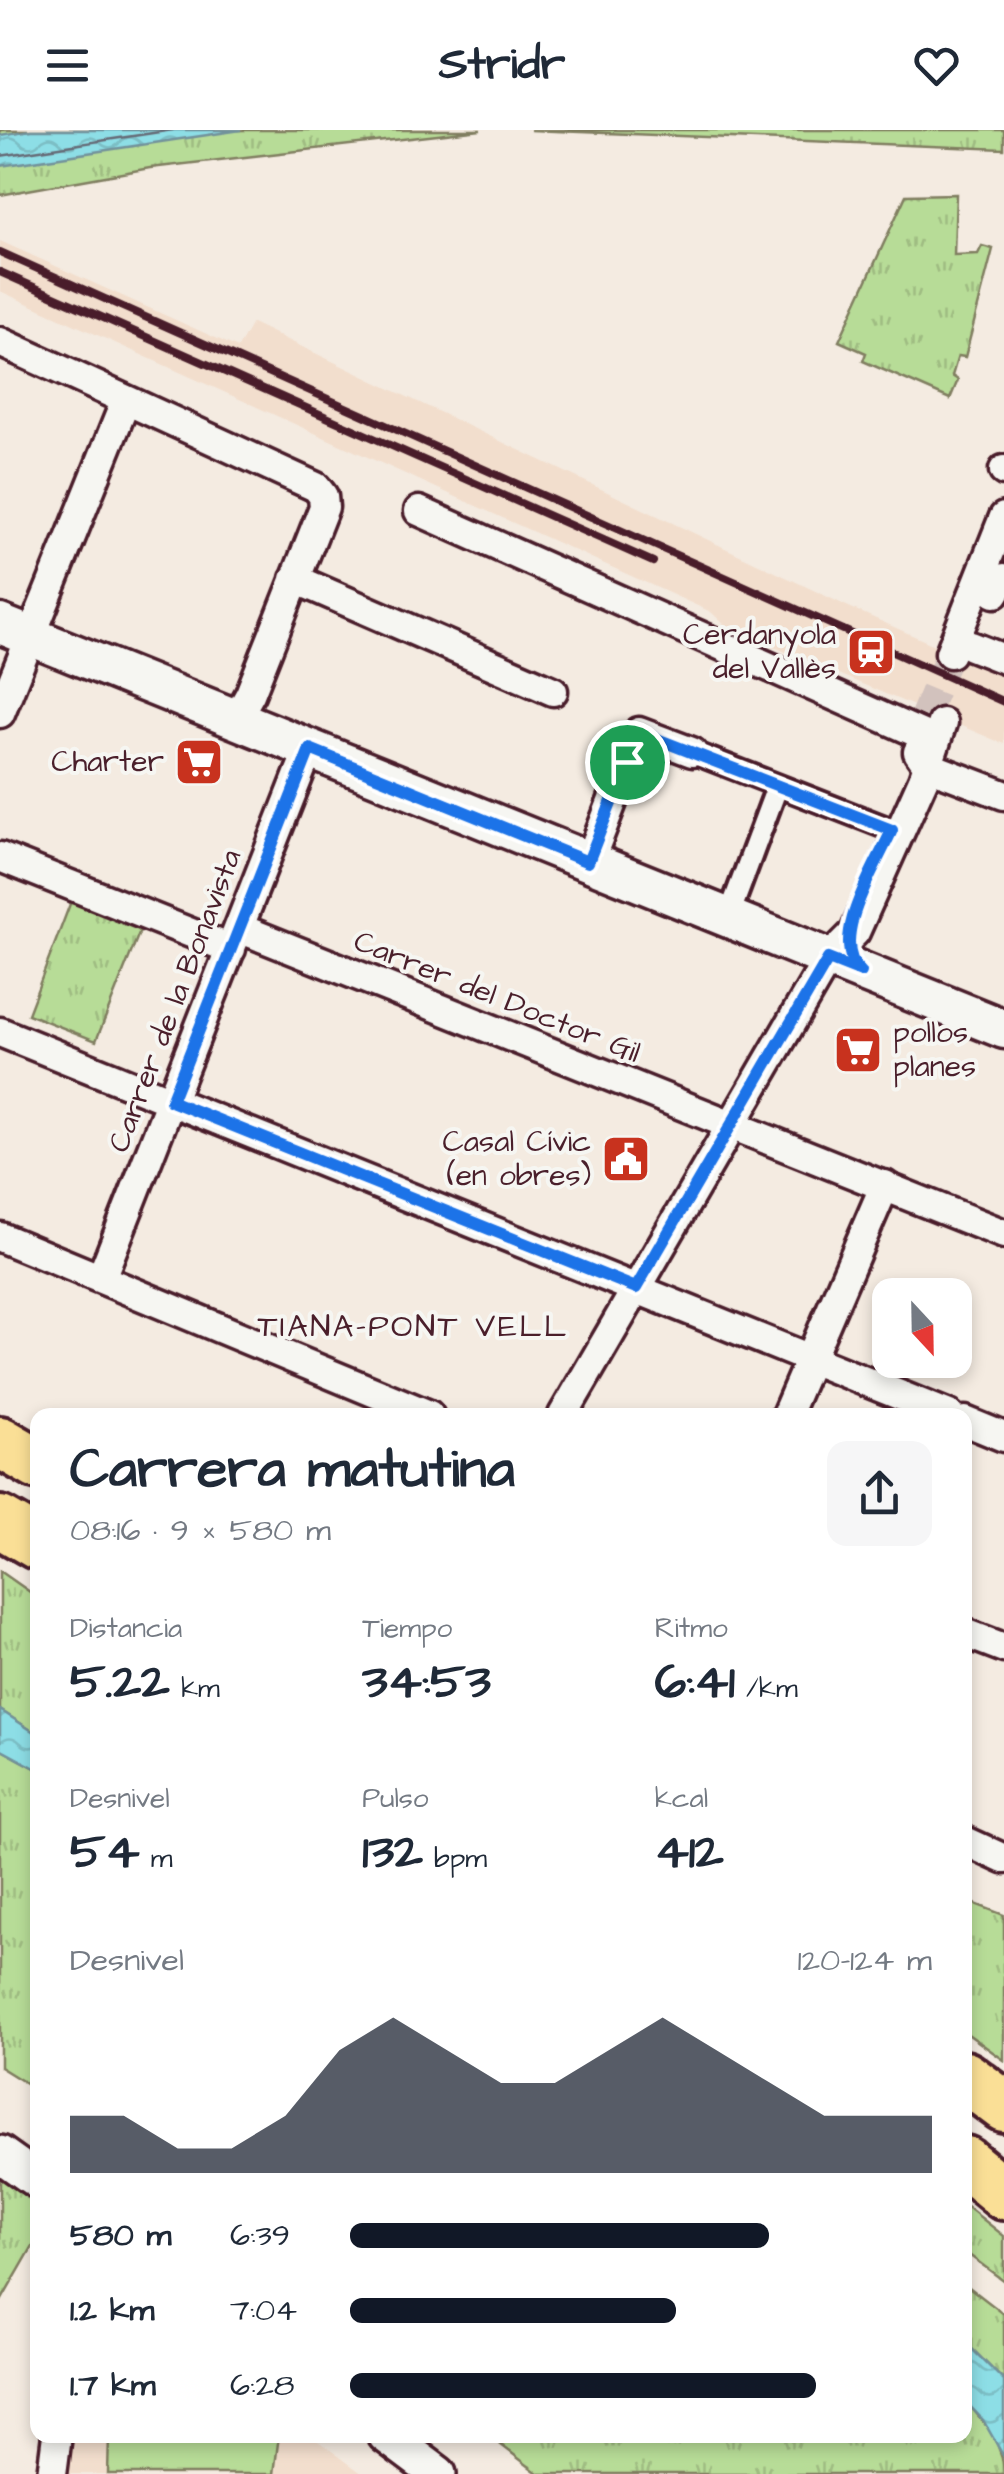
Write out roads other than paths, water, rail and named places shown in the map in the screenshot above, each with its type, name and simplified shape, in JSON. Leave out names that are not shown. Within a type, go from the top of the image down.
[{"type":"highway","points":[[0,1442],[30,1459]]},
{"type":"highway","points":[[0,1522],[30,1539]]},
{"type":"highway","points":[[972,2081],[1004,2106]]},
{"type":"highway","points":[[972,2168],[1004,2194]]},
{"type":"main road","points":[[16,631],[792,945],[845,958],[1004,1029]]},
{"type":"street","points":[[0,342],[316,487],[323,496],[324,507],[236,719]]},
{"type":"street","points":[[0,713],[16,631],[126,400]]},
{"type":"street","points":[[419,510],[928,745],[1004,794]]},
{"type":"street","points":[[962,653],[1004,518]]},
{"type":"street","points":[[295,579],[552,691]]},
{"type":"street","points":[[962,653],[1001,579]]},
{"type":"street","points":[[962,653],[1004,659]]},
{"type":"street","points":[[588,862],[639,732],[892,830]]},
{"type":"street","points":[[567,1408],[731,1127],[845,958],[851,923],[928,745]]},
{"type":"street","name":"Carrer de la Bonavista","points":[[101,1278],[310,749]]},
{"type":"street","points":[[728,918],[777,788]]},
{"type":"street","points":[[792,945],[832,932],[838,926],[892,830]]},
{"type":"street","name":"Carrer del Doctor Gil","points":[[0,858],[235,939],[1004,1234]]},
{"type":"street","points":[[0,1032],[932,1408]]},
{"type":"street","points":[[789,1408],[884,1185]]},
{"type":"street","points":[[0,1237],[413,1408]]},
{"type":"street","points":[[972,1424],[1004,1437]]},
{"type":"street","points":[[972,1634],[1003,1644]]},
{"type":"street","points":[[972,1845],[1004,1859]]},
{"type":"street","points":[[0,2154],[30,2175]]},
{"type":"street","points":[[52,2474],[56,2443]]},
{"type":"street","points":[[397,2443],[438,2474]]},
{"type":"water","points":[[31,130],[241,130],[0,166],[0,135]]},
{"type":"water","points":[[0,1710],[30,1729],[30,1765],[0,1749]]},
{"type":"water","points":[[972,2349],[1004,2381],[1004,2457],[972,2408]]},
{"type":"tunnel","points":[[924,716],[950,653]]},
{"type":"railway","points":[[0,252],[1004,702]]},
{"type":"railway","points":[[0,272],[653,562]]},
{"type":"place","name":"Cerdanyola del Vallès","points":[[871,652]]},
{"type":"place","name":"Charter","points":[[199,762]]},
{"type":"place","name":"pollos planes","points":[[858,1050]]},
{"type":"place","name":"Casal Cívic (en obres)","points":[[626,1159]]},
{"type":"district","name":"TIANA-PONT VELL","points":[[413,1326]]}]
